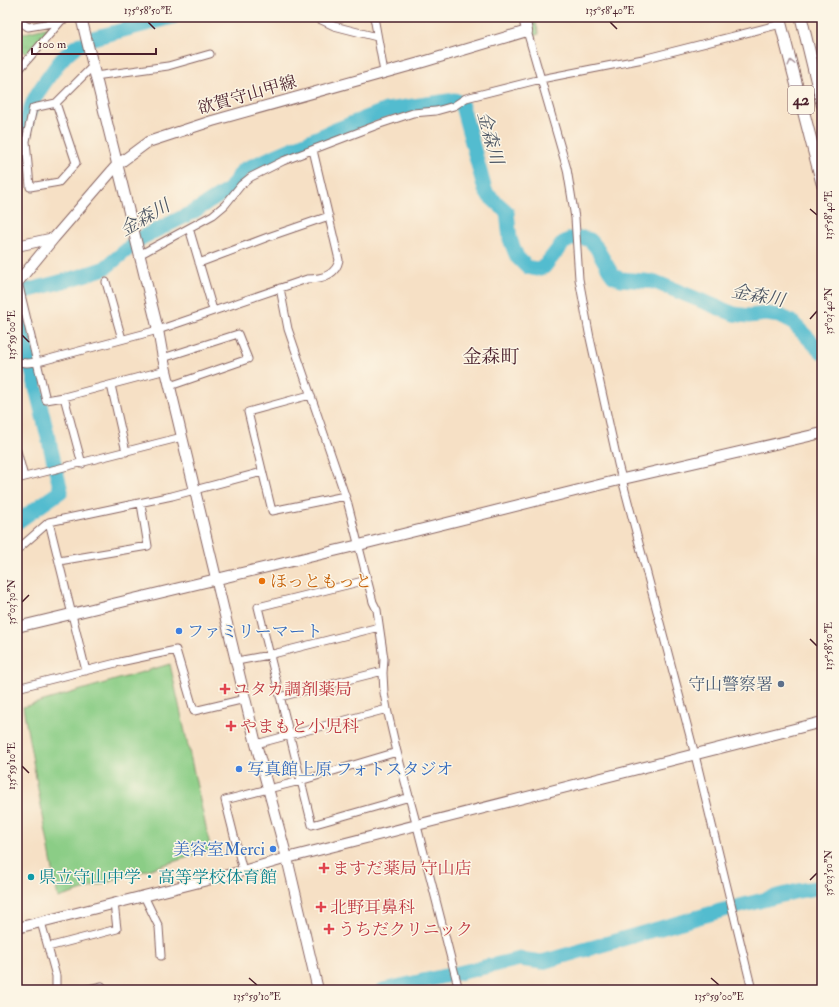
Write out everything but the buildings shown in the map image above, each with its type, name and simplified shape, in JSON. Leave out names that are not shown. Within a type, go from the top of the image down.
[{"type":"main road","name":"42","points":[[801,17],[822,104]]},
{"type":"main road","name":"42","points":[[780,20],[822,183]]},
{"type":"street","points":[[21,17],[22,23],[28,27],[52,23],[73,17]]},
{"type":"street","points":[[81,17],[158,330],[163,358],[256,744],[287,858],[318,990]]},
{"type":"street","points":[[315,17],[334,26],[377,37]]},
{"type":"street","points":[[374,17],[384,72]]},
{"type":"street","points":[[524,17],[567,169],[575,218],[579,279],[601,389],[695,755],[752,990]]},
{"type":"street","points":[[139,255],[213,215],[225,205],[241,185],[251,178],[283,161],[349,135],[413,113],[436,111],[454,106],[466,98],[541,79],[643,59],[780,20]]},
{"type":"street","points":[[17,72],[61,21]]},
{"type":"street","name":"欲賀守山甲線","points":[[18,282],[117,165],[148,142],[212,121],[423,62],[527,31]]},
{"type":"street","points":[[56,103],[76,163],[59,182],[30,187],[26,141],[33,108],[56,103],[94,71],[168,66],[210,54]]},
{"type":"street","points":[[17,362],[38,362],[158,330],[307,279],[326,277],[338,265],[339,260],[313,150]]},
{"type":"street","points":[[199,263],[329,216]]},
{"type":"street","points":[[189,228],[213,310]]},
{"type":"street","points":[[17,246],[54,238]]},
{"type":"street","points":[[18,282],[46,400],[64,397],[166,370]]},
{"type":"street","points":[[106,282],[122,339]]},
{"type":"street","points":[[280,288],[288,329],[345,496],[373,602],[377,610],[384,659],[384,693],[387,709],[459,990]]},
{"type":"street","points":[[163,358],[238,334],[248,359],[170,386]]},
{"type":"street","points":[[111,385],[126,452]]},
{"type":"street","points":[[310,395],[248,412],[272,511],[345,496]]},
{"type":"street","points":[[64,397],[82,464]]},
{"type":"street","points":[[17,627],[359,546],[623,479],[822,433]]},
{"type":"street","points":[[17,451],[20,478],[82,464],[182,437]]},
{"type":"street","points":[[17,550],[49,522],[141,504],[262,472]]},
{"type":"street","points":[[59,561],[148,546],[141,504]]},
{"type":"street","points":[[49,522],[86,671]]},
{"type":"street","points":[[367,580],[258,607],[312,825],[410,797]]},
{"type":"street","points":[[237,661],[269,655],[379,627]]},
{"type":"street","points":[[17,688],[176,650],[194,711],[246,699]]},
{"type":"street","points":[[280,697],[383,671]]},
{"type":"street","points":[[256,744],[387,709]]},
{"type":"street","points":[[17,928],[822,722]]},
{"type":"street","points":[[243,871],[225,800],[300,781],[397,752]]},
{"type":"street","points":[[144,896],[159,927],[162,956]]},
{"type":"street","points":[[48,947],[117,928],[114,903]]},
{"type":"street","points":[[41,922],[56,976],[56,990]]},
{"type":"street","points":[[84,990],[102,986],[103,990]]},
{"type":"green space","points":[[526,17],[534,17],[539,34],[531,36]]},
{"type":"green space","points":[[50,27],[28,55],[17,46],[17,35]]},
{"type":"green space","points":[[170,664],[211,850],[58,898],[23,707]]},
{"type":"waterway","points":[[93,38],[173,17]]},
{"type":"waterway","points":[[17,176],[25,127],[35,98],[60,62],[71,50],[80,44]]},
{"type":"waterway","name":"金森川","points":[[17,296],[26,291],[75,278],[105,268],[141,238],[193,212],[230,189],[243,170],[386,110],[455,100],[462,106],[485,190],[488,195],[507,212],[510,239],[517,257],[527,267],[536,269],[544,267],[563,243],[571,239],[583,238],[590,240],[596,247],[613,276],[621,279],[655,282],[734,314],[749,316],[766,314],[780,316],[792,322],[822,352]]},
{"type":"waterway","name":"金森川","points":[[17,309],[61,491],[17,522]]},
{"type":"waterway","points":[[383,990],[520,959],[542,962],[720,911],[798,891],[822,887]]},
{"type":"place","name":"ほっともっと","points":[[262,581]]},
{"type":"place","name":"ファミリーマート","points":[[179,631]]},
{"type":"place","name":"守山警察署","points":[[781,684]]},
{"type":"place","name":"ユタカ調剤薬局","points":[[225,689]]},
{"type":"place","name":"やまもと小児科","points":[[231,726]]},
{"type":"place","name":"写真館上原 フォトスタジオ","points":[[239,769]]},
{"type":"place","name":"美容室Merci","points":[[273,849]]},
{"type":"place","name":"ますだ薬局 守山店","points":[[324,868]]},
{"type":"place","name":"県立守山中学・高等学校体育館","points":[[31,877]]},
{"type":"place","name":"北野耳鼻科","points":[[321,907]]},
{"type":"place","name":"うちだクリニック","points":[[329,929]]},
{"type":"district","name":"金森町","points":[[491,357]]}]
